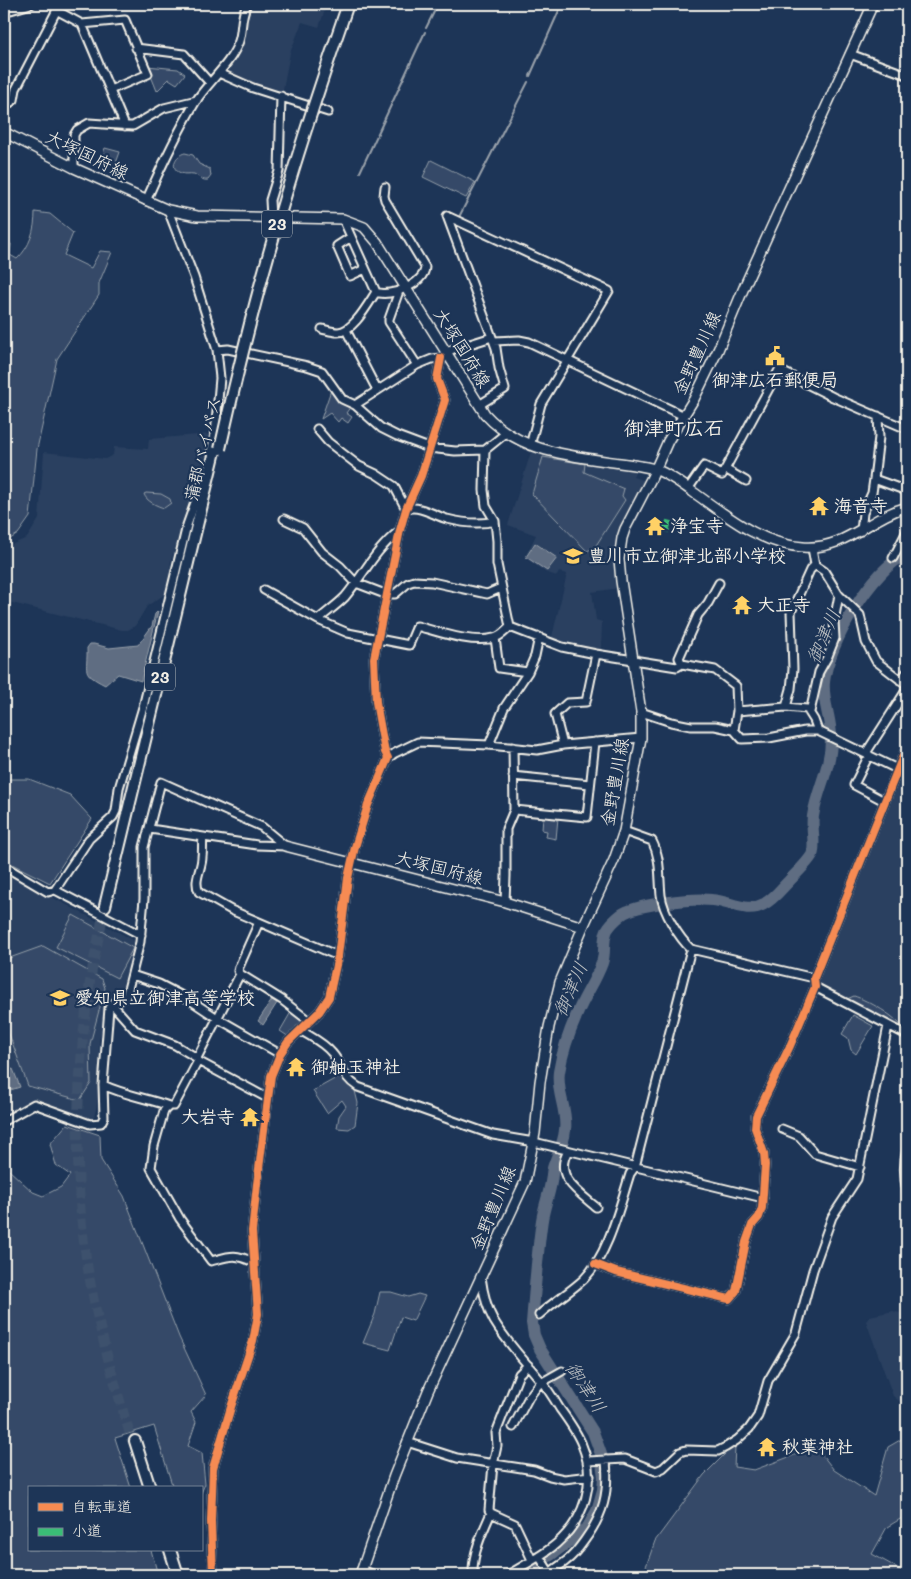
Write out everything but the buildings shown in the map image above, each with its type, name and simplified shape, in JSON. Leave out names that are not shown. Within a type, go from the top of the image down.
[{"type":"highway","name":"蒲郡バイパス","points":[[108,906],[218,448],[272,240],[346,4]]},
{"type":"highway","points":[[145,1486],[133,1441],[149,1486]]},
{"type":"highway","points":[[167,1552],[174,1575]]},
{"type":"highway","points":[[171,1552],[178,1575]]},
{"type":"main road","name":"金野豊川線","points":[[361,1573],[407,1442],[428,1391],[524,1182],[534,1142],[548,1027],[560,982],[614,860],[624,831],[641,738],[641,712],[621,581],[620,548],[625,529],[671,436],[684,416],[718,350],[745,284],[873,4]]},
{"type":"main road","name":"大塚国府線","points":[[4,132],[74,168],[146,202],[168,210],[197,216],[343,219],[356,223],[371,234],[402,290],[443,355],[491,421],[506,433],[530,446],[557,453],[655,469],[768,540],[786,546],[812,548],[840,542],[896,511],[907,507]]},
{"type":"main road","name":"大塚国府線","points":[[285,846],[504,902],[583,927]]},
{"type":"street","points":[[4,12],[31,4]]},
{"type":"street","points":[[146,202],[157,176],[197,100],[239,41],[242,14],[247,4]]},
{"type":"street","points":[[4,123],[4,107],[14,100],[16,89],[58,7],[82,24],[125,126]]},
{"type":"street","points":[[82,24],[125,20],[148,74],[110,90]]},
{"type":"street","points":[[136,48],[184,54],[210,83]]},
{"type":"street","points":[[850,54],[907,75]]},
{"type":"street","points":[[218,73],[253,88],[328,112]]},
{"type":"street","points":[[271,217],[270,200],[279,171],[281,96]]},
{"type":"street","points":[[74,168],[74,135],[77,130],[89,123],[133,126],[164,108],[197,100]]},
{"type":"street","points":[[343,219],[376,292],[380,294],[402,290],[424,274],[425,267],[385,200],[385,186]]},
{"type":"street","points":[[4,870],[9,869],[48,892],[54,890],[89,839],[113,817],[116,811],[119,788],[143,706],[188,525],[212,448],[220,378],[217,350],[194,277],[168,210]]},
{"type":"street","points":[[479,405],[505,389],[493,339],[447,216],[609,291],[541,404],[530,446]]},
{"type":"street","points":[[351,237],[337,246],[350,276],[365,269]]},
{"type":"street","points":[[402,290],[389,319],[417,365]]},
{"type":"street","points":[[322,329],[338,332],[346,330],[360,315],[376,292]]},
{"type":"street","points":[[346,330],[377,390]]},
{"type":"street","points":[[355,404],[417,365],[493,339],[524,341],[684,416]]},
{"type":"street","points":[[217,350],[228,349],[322,371],[342,399],[355,404],[381,428],[429,448],[455,451],[485,450],[506,433]]},
{"type":"street","points":[[388,758],[384,752],[374,685],[374,658],[400,530],[406,509],[421,476],[445,400],[437,379],[443,355]]},
{"type":"street","points":[[688,489],[704,466],[722,475],[779,370],[907,429]]},
{"type":"street","points":[[861,531],[863,513],[872,493],[879,437],[878,416]]},
{"type":"street","points":[[317,429],[328,442],[359,466],[394,486],[406,509]]},
{"type":"street","points":[[485,450],[484,490],[486,506],[495,521],[497,564],[510,626]]},
{"type":"street","points":[[725,469],[746,481]]},
{"type":"street","points":[[874,479],[907,491]]},
{"type":"street","points":[[406,509],[414,507],[447,519],[467,522],[484,524],[495,521]]},
{"type":"street","points":[[284,519],[303,528],[322,552],[356,582],[386,594],[395,594],[408,583],[414,582],[432,582],[487,594],[501,588]]},
{"type":"street","points":[[318,620],[344,598],[375,554],[400,530]]},
{"type":"street","points":[[893,558],[907,530]]},
{"type":"street","points":[[812,548],[815,564],[824,571],[839,595],[860,615],[866,642],[876,661],[907,685]]},
{"type":"street","points":[[786,707],[791,689],[793,669],[790,612],[810,570],[815,564]]},
{"type":"street","points":[[682,664],[679,658],[698,615],[708,603],[719,582]]},
{"type":"street","points":[[264,590],[318,620],[348,632],[409,645],[417,626],[456,638],[495,638],[503,634],[510,626]]},
{"type":"street","points":[[818,732],[810,712],[819,672],[835,638],[834,621],[839,595]]},
{"type":"street","points":[[510,626],[550,643],[596,654],[677,667],[682,664],[715,670],[736,686],[737,712],[734,730]]},
{"type":"street","points":[[489,745],[504,708],[528,672],[535,656],[539,637]]},
{"type":"street","points":[[495,638],[499,668],[528,672]]},
{"type":"street","points":[[563,745],[555,714],[567,703],[586,702],[596,654]]},
{"type":"street","points":[[900,680],[907,672]]},
{"type":"street","points":[[884,801],[854,785],[868,754],[907,689]]},
{"type":"street","points":[[737,712],[786,707],[807,709],[810,712]]},
{"type":"street","points":[[641,712],[691,726],[716,726],[734,730],[742,739],[769,738],[805,731],[818,732],[897,769]]},
{"type":"street","points":[[213,1575],[211,1521],[213,1468],[253,1341],[258,1314],[252,1232],[271,1076],[280,1054],[300,1030],[319,1012],[329,996],[338,956],[342,916],[352,863],[368,805],[388,758],[418,742],[489,745],[537,750],[563,745],[641,738]]},
{"type":"street","points":[[514,810],[587,817],[595,742]]},
{"type":"street","points":[[595,1264],[616,1272],[729,1299],[736,1291],[746,1242],[752,1225],[759,1217],[763,1198],[765,1165],[764,1154],[755,1128],[756,1116],[790,1046],[814,987],[814,978],[907,746]]},
{"type":"street","points":[[504,902],[506,828],[514,810],[513,747]]},
{"type":"street","points":[[513,776],[590,784]]},
{"type":"street","points":[[4,1121],[34,1104],[90,1124],[100,1123],[104,1117],[103,1085],[109,1008],[112,1004],[126,997],[141,936],[144,899],[144,854],[161,782],[262,826],[285,846]]},
{"type":"street","points":[[150,829],[257,845],[285,846]]},
{"type":"street","points":[[624,831],[652,841],[658,853],[664,906],[683,942],[691,949],[814,978]]},
{"type":"street","points":[[203,837],[201,846],[203,856],[197,881],[200,892],[231,910],[338,956]]},
{"type":"street","points":[[54,890],[141,936]]},
{"type":"street","points":[[103,1085],[118,1092],[141,1096],[174,1106],[240,974],[238,971],[259,922]]},
{"type":"street","points":[[539,1315],[585,1277],[595,1264],[612,1230],[630,1174],[635,1167],[691,949]]},
{"type":"street","points":[[240,974],[282,1000],[309,1021]]},
{"type":"street","points":[[132,975],[159,984],[202,1006],[217,1018],[280,1054]]},
{"type":"street","points":[[814,987],[907,1035]]},
{"type":"street","points":[[112,1004],[135,1030],[174,1045],[197,1060],[267,1098]]},
{"type":"street","points":[[590,1461],[630,1460],[656,1471],[663,1468],[680,1452],[686,1450],[718,1451],[737,1440],[749,1429],[758,1416],[768,1381],[796,1333],[813,1270],[832,1217],[855,1184],[888,1026]]},
{"type":"street","points":[[300,1030],[322,1043],[334,1054],[344,1074],[350,1082],[358,1087],[493,1135],[534,1142],[763,1198]]},
{"type":"street","points":[[169,1106],[164,1111],[154,1146],[151,1168],[180,1219],[211,1261],[234,1254],[243,1256],[253,1262]]},
{"type":"street","points":[[782,1129],[799,1136],[816,1154],[860,1167]]},
{"type":"street","points":[[566,1150],[562,1164],[568,1182],[571,1187],[596,1207]]},
{"type":"street","points":[[907,1153],[907,1192]]},
{"type":"street","points":[[481,1277],[487,1305],[493,1320],[508,1342],[542,1382],[575,1430],[590,1461],[588,1491],[579,1516],[557,1543],[540,1557],[508,1575]]},
{"type":"street","points":[[473,1572],[476,1553],[491,1513],[489,1510],[493,1464],[497,1446],[496,1433],[519,1374],[528,1365]]},
{"type":"street","points":[[513,1427],[529,1397],[539,1384],[562,1371]]},
{"type":"street","points":[[407,1442],[457,1458],[534,1470],[564,1479],[590,1476]]},
{"type":"street","points":[[540,1557],[549,1574],[579,1548],[598,1519],[606,1496],[608,1480],[606,1460]]},
{"type":"street","points":[[491,1513],[515,1524],[532,1560]]},
{"type":"street","points":[[361,1573],[375,1575]]},
{"type":"shaded area","points":[[250,4],[327,4],[319,27],[302,22],[290,53],[282,94],[253,87],[223,73],[235,54]]},
{"type":"shaded area","points":[[147,66],[178,69],[185,74],[177,84],[169,79],[157,91]]},
{"type":"shaded area","points":[[105,148],[120,152],[115,166],[101,160]]},
{"type":"shaded area","points":[[185,153],[193,155],[199,164],[210,169],[211,176],[208,180],[194,174],[184,174],[177,171],[174,165],[176,159]]},
{"type":"shaded area","points":[[431,160],[475,182],[466,198],[423,177]]},
{"type":"shaded area","points":[[35,212],[50,214],[73,233],[64,255],[91,268],[100,251],[112,252],[99,283],[99,295],[57,359],[37,449],[30,517],[18,534],[4,543],[4,233],[5,238],[11,244],[10,255],[17,259],[31,238]]},
{"type":"shaded area","points":[[332,387],[351,406],[346,413],[352,417],[348,423],[341,418],[338,422],[330,413],[321,419]]},
{"type":"shaded area","points":[[210,434],[202,474],[171,560],[167,593],[147,606],[135,626],[128,630],[122,630],[4,601],[4,548],[27,538],[39,519],[44,452],[105,459],[113,455],[114,447],[148,449],[149,439]]},
{"type":"shaded area","points":[[531,452],[562,459],[636,469],[633,477],[646,481],[619,539],[619,588],[592,592],[596,620],[602,622],[601,651],[551,641],[567,574],[559,572],[557,576],[545,572],[525,557],[536,535],[508,525]]},
{"type":"shaded area","points":[[543,457],[585,464],[584,472],[624,489],[622,496],[625,500],[595,547],[587,551],[532,494]]},
{"type":"shaded area","points":[[144,494],[161,494],[170,499],[171,503],[164,508],[158,506],[147,499]]},
{"type":"shaded area","points":[[535,543],[557,558],[547,571],[526,557]]},
{"type":"shaded area","points":[[158,611],[141,681],[118,674],[105,685],[89,674],[87,671],[87,648],[90,644],[109,648],[138,645],[152,626],[155,614]]},
{"type":"shaded area","points":[[4,779],[29,779],[70,795],[92,819],[50,883],[4,860]]},
{"type":"shaded area","points":[[896,781],[907,784],[907,1032],[819,984],[817,980]]},
{"type":"shaded area","points":[[543,817],[558,818],[556,839],[546,837],[547,831],[542,830]]},
{"type":"shaded area","name":"愛知県立御津高等学校","points":[[8,874],[137,942],[124,994],[110,1003],[99,1041],[102,1085],[94,1117],[91,1119],[33,1102],[4,1117],[4,875]]},
{"type":"shaded area","points":[[73,915],[133,948],[117,978],[56,947]]},
{"type":"shaded area","points":[[43,946],[102,979],[105,988],[90,1044],[91,1083],[80,1100],[28,1086],[4,1020],[4,960]]},
{"type":"shaded area","points":[[854,996],[889,1014],[903,1029],[847,999]]},
{"type":"shaded area","points":[[272,1000],[277,1003],[263,1025],[258,1021]]},
{"type":"shaded area","points":[[291,1012],[303,1020],[303,1023],[289,1037],[280,1031]]},
{"type":"shaded area","points":[[853,1015],[873,1026],[856,1054],[851,1050],[848,1038],[842,1034]]},
{"type":"shaded area","points":[[13,1069],[20,1087],[4,1092],[4,1072]]},
{"type":"shaded area","points":[[340,1076],[355,1091],[358,1103],[355,1125],[349,1129],[337,1128],[339,1116],[346,1106],[342,1100],[327,1113],[313,1091]]},
{"type":"shaded area","points":[[67,1124],[100,1135],[101,1160],[124,1196],[179,1337],[206,1395],[191,1412],[196,1422],[188,1446],[202,1453],[205,1484],[202,1491],[202,1486],[172,1486],[154,1426],[115,1438],[130,1486],[28,1486],[28,1552],[152,1552],[158,1575],[4,1575],[4,1172],[9,1170],[33,1192],[43,1196],[61,1187],[70,1175],[56,1165],[50,1144]]},
{"type":"shaded area","points":[[380,1292],[391,1292],[408,1297],[418,1294],[425,1296],[413,1321],[401,1317],[390,1350],[363,1343],[375,1314]]},
{"type":"shaded area","points":[[893,1311],[907,1315],[907,1407],[893,1396],[866,1321],[870,1316]]},
{"type":"shaded area","points":[[907,1436],[907,1515],[887,1527],[872,1554],[903,1571],[905,1575],[643,1575],[655,1541],[704,1475],[728,1451],[735,1447],[734,1467],[754,1470],[816,1447],[834,1470],[874,1496],[888,1447]]},
{"type":"waterway","points":[[426,28],[438,4]]},
{"type":"waterway","points":[[530,76],[562,4]]},
{"type":"waterway","points":[[360,172],[425,32]]},
{"type":"waterway","points":[[459,217],[528,82]]},
{"type":"waterway","name":"御津川","points":[[526,1575],[537,1563],[588,1527],[597,1511],[603,1490],[604,1477],[601,1454],[593,1432],[540,1349],[534,1335],[532,1323],[542,1220],[553,1168],[562,1145],[565,1130],[565,1116],[560,1094],[560,1064],[575,1019],[602,963],[607,930],[617,918],[628,911],[651,905],[692,900],[712,900],[751,908],[758,907],[774,897],[807,862],[813,851],[813,816],[829,760],[831,733],[824,696],[827,667],[833,649],[854,609],[880,574],[907,554]]},
{"type":"tunnel","points":[[105,906],[92,968],[85,1020],[79,1086],[79,1184],[85,1250],[93,1298],[111,1370],[132,1441]]},
{"type":"marked path","points":[[666,532],[670,517]]},
{"type":"marked path","points":[[656,527],[668,525]]},
{"type":"cycle path","points":[[213,1575],[211,1521],[213,1468],[253,1341],[258,1314],[252,1231],[271,1076],[280,1054],[288,1042],[319,1012],[329,997],[338,956],[348,878],[355,847],[368,805],[388,758],[385,752],[376,702],[374,658],[400,530],[406,509],[421,476],[445,400],[437,379],[441,358]]},
{"type":"cycle path","points":[[595,1264],[616,1272],[729,1299],[736,1291],[746,1242],[752,1225],[759,1217],[762,1208],[765,1165],[764,1153],[755,1128],[756,1116],[790,1046],[815,987],[814,978],[907,746]]},
{"type":"place","name":"御津広石郵便局","points":[[775,356]]},
{"type":"place","name":"海音寺","points":[[819,506]]},
{"type":"place","name":"浄宝寺","points":[[655,526]]},
{"type":"place","name":"豊川市立御津北部小学校","points":[[573,556]]},
{"type":"place","name":"大正寺","points":[[742,605]]},
{"type":"place","name":"愛知県立御津高等学校","points":[[60,998]]},
{"type":"place","name":"御舳玉神社","points":[[296,1067]]},
{"type":"place","name":"大岩寺","points":[[250,1117]]},
{"type":"place","name":"秋葉神社","points":[[767,1447]]},
{"type":"district","name":"御津町広石","points":[[674,428]]}]
